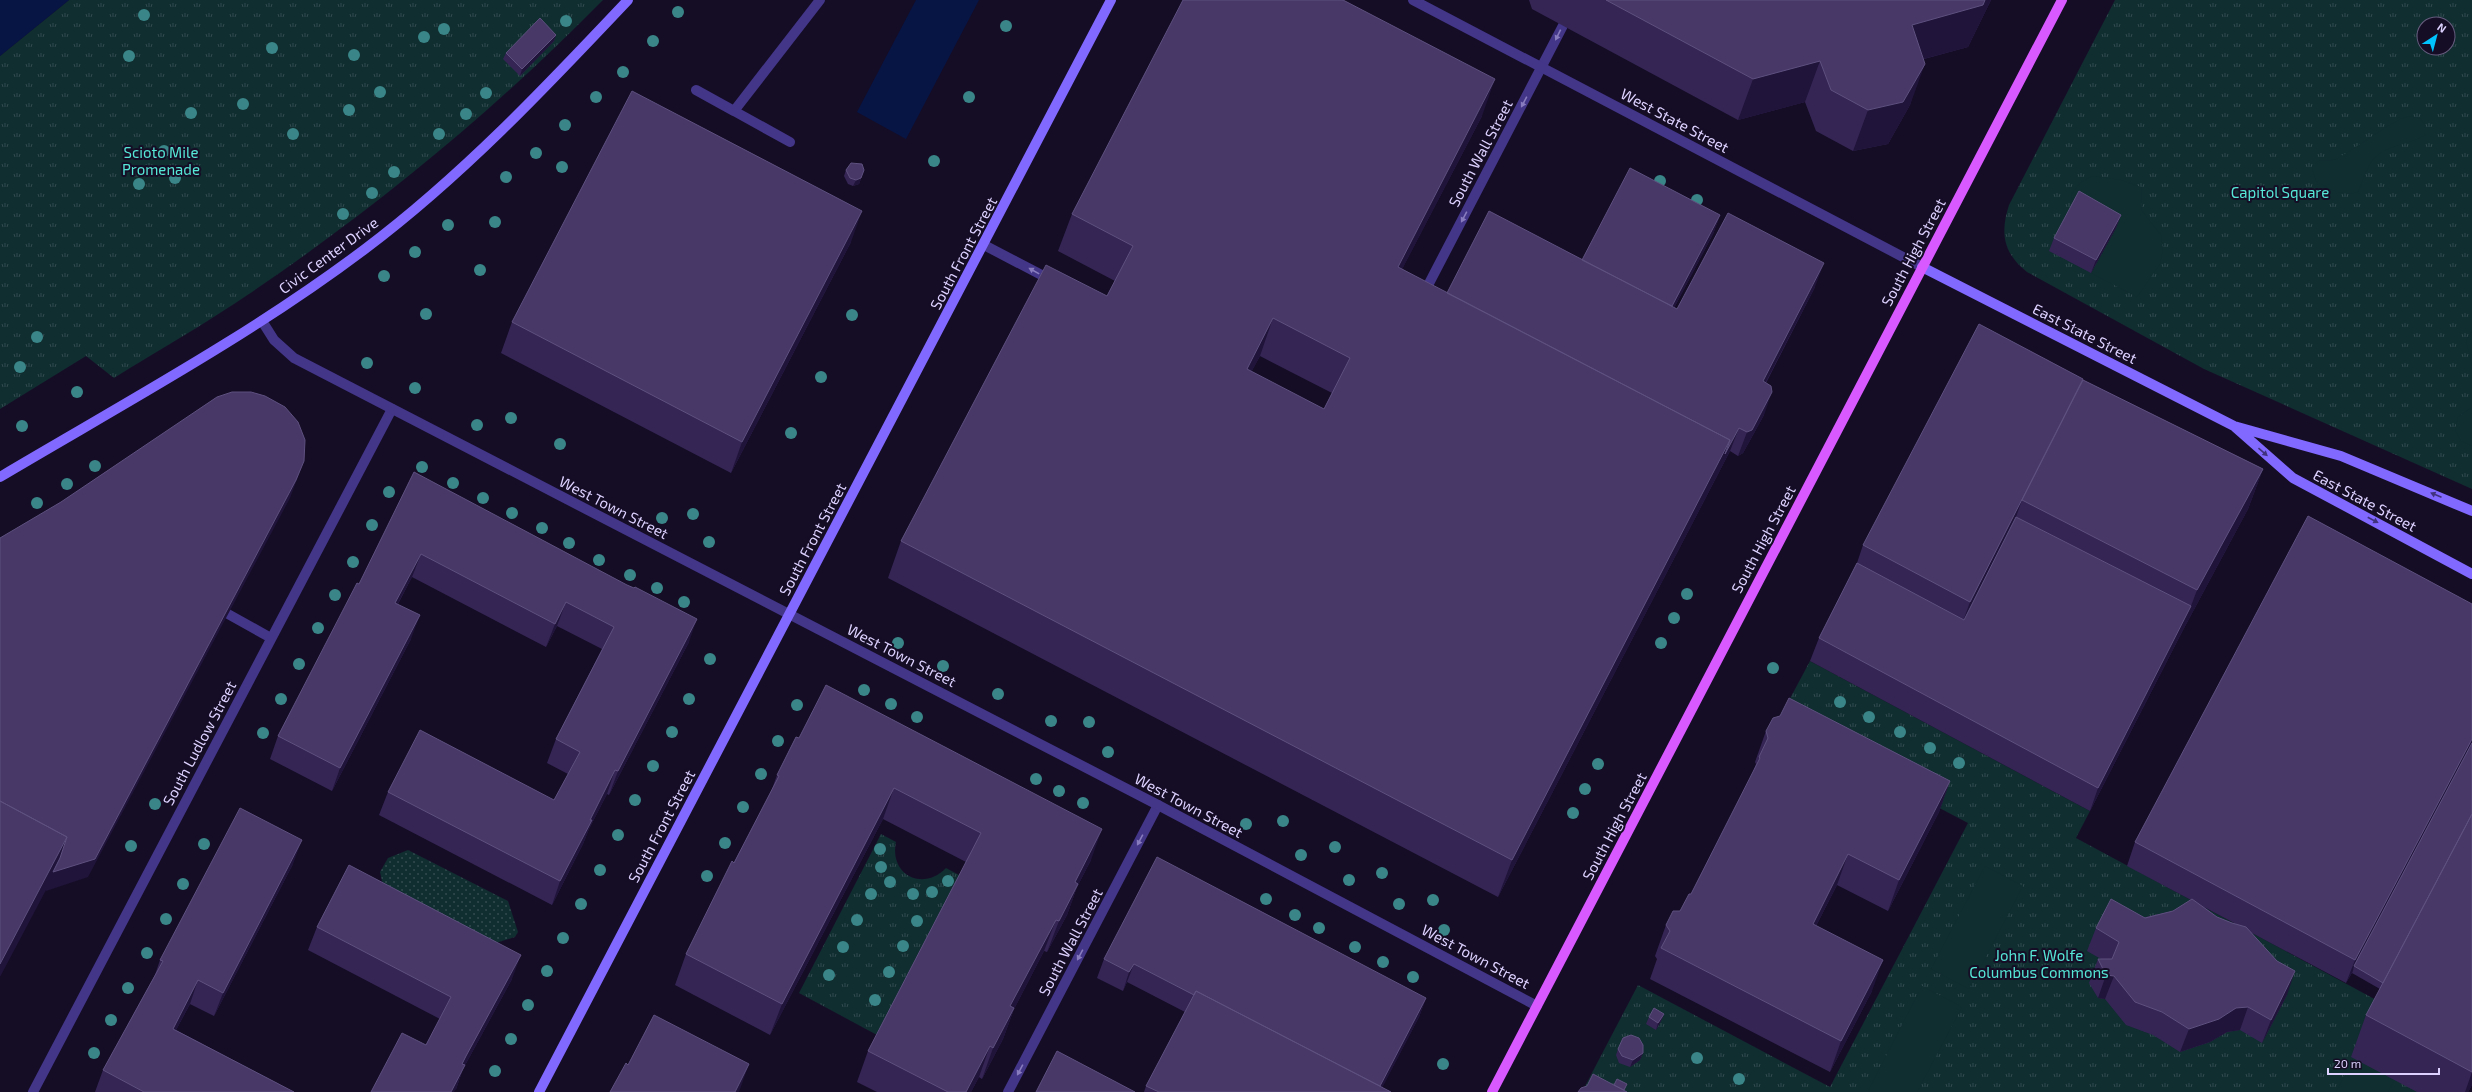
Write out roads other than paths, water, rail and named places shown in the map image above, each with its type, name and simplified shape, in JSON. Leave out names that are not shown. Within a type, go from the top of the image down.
[{"type":"main road","name":"South High Street","points":[[1492,1092],[2062,0]]},
{"type":"street","name":"Civic Center Drive","points":[[0,476],[262,321],[365,249],[476,156],[628,0]]},
{"type":"street","points":[[734,111],[820,0]]},
{"type":"street","name":"South Front Street","points":[[539,1092],[1111,0]]},
{"type":"street","name":"West State Street","points":[[1413,0],[1922,267]]},
{"type":"street","name":"South Wall Street","points":[[1418,304],[1575,2]]},
{"type":"street","points":[[696,90],[790,142]]},
{"type":"street","points":[[984,245],[1065,287]]},
{"type":"street","name":"East State Street","points":[[1922,267],[2234,426],[2341,456],[2472,511]]},
{"type":"street","name":"West Town Street","points":[[262,321],[274,340],[294,358],[1158,805],[1537,1006]]},
{"type":"street","name":"South Ludlow Street","points":[[33,1092],[392,409]]},
{"type":"street","name":"East State Street","points":[[2234,426],[2293,478],[2472,574]]},
{"type":"street","points":[[228,614],[271,638]]},
{"type":"street","name":"South Wall Street","points":[[1008,1092],[1158,805]]},
{"type":"park label","name":"Scioto Mile Promenade","points":[[161,160]]},
{"type":"park label","name":"Capitol Square","points":[[2280,192]]},
{"type":"park label","name":"John F. Wolfe Columbus Commons","points":[[2039,964]]}]
